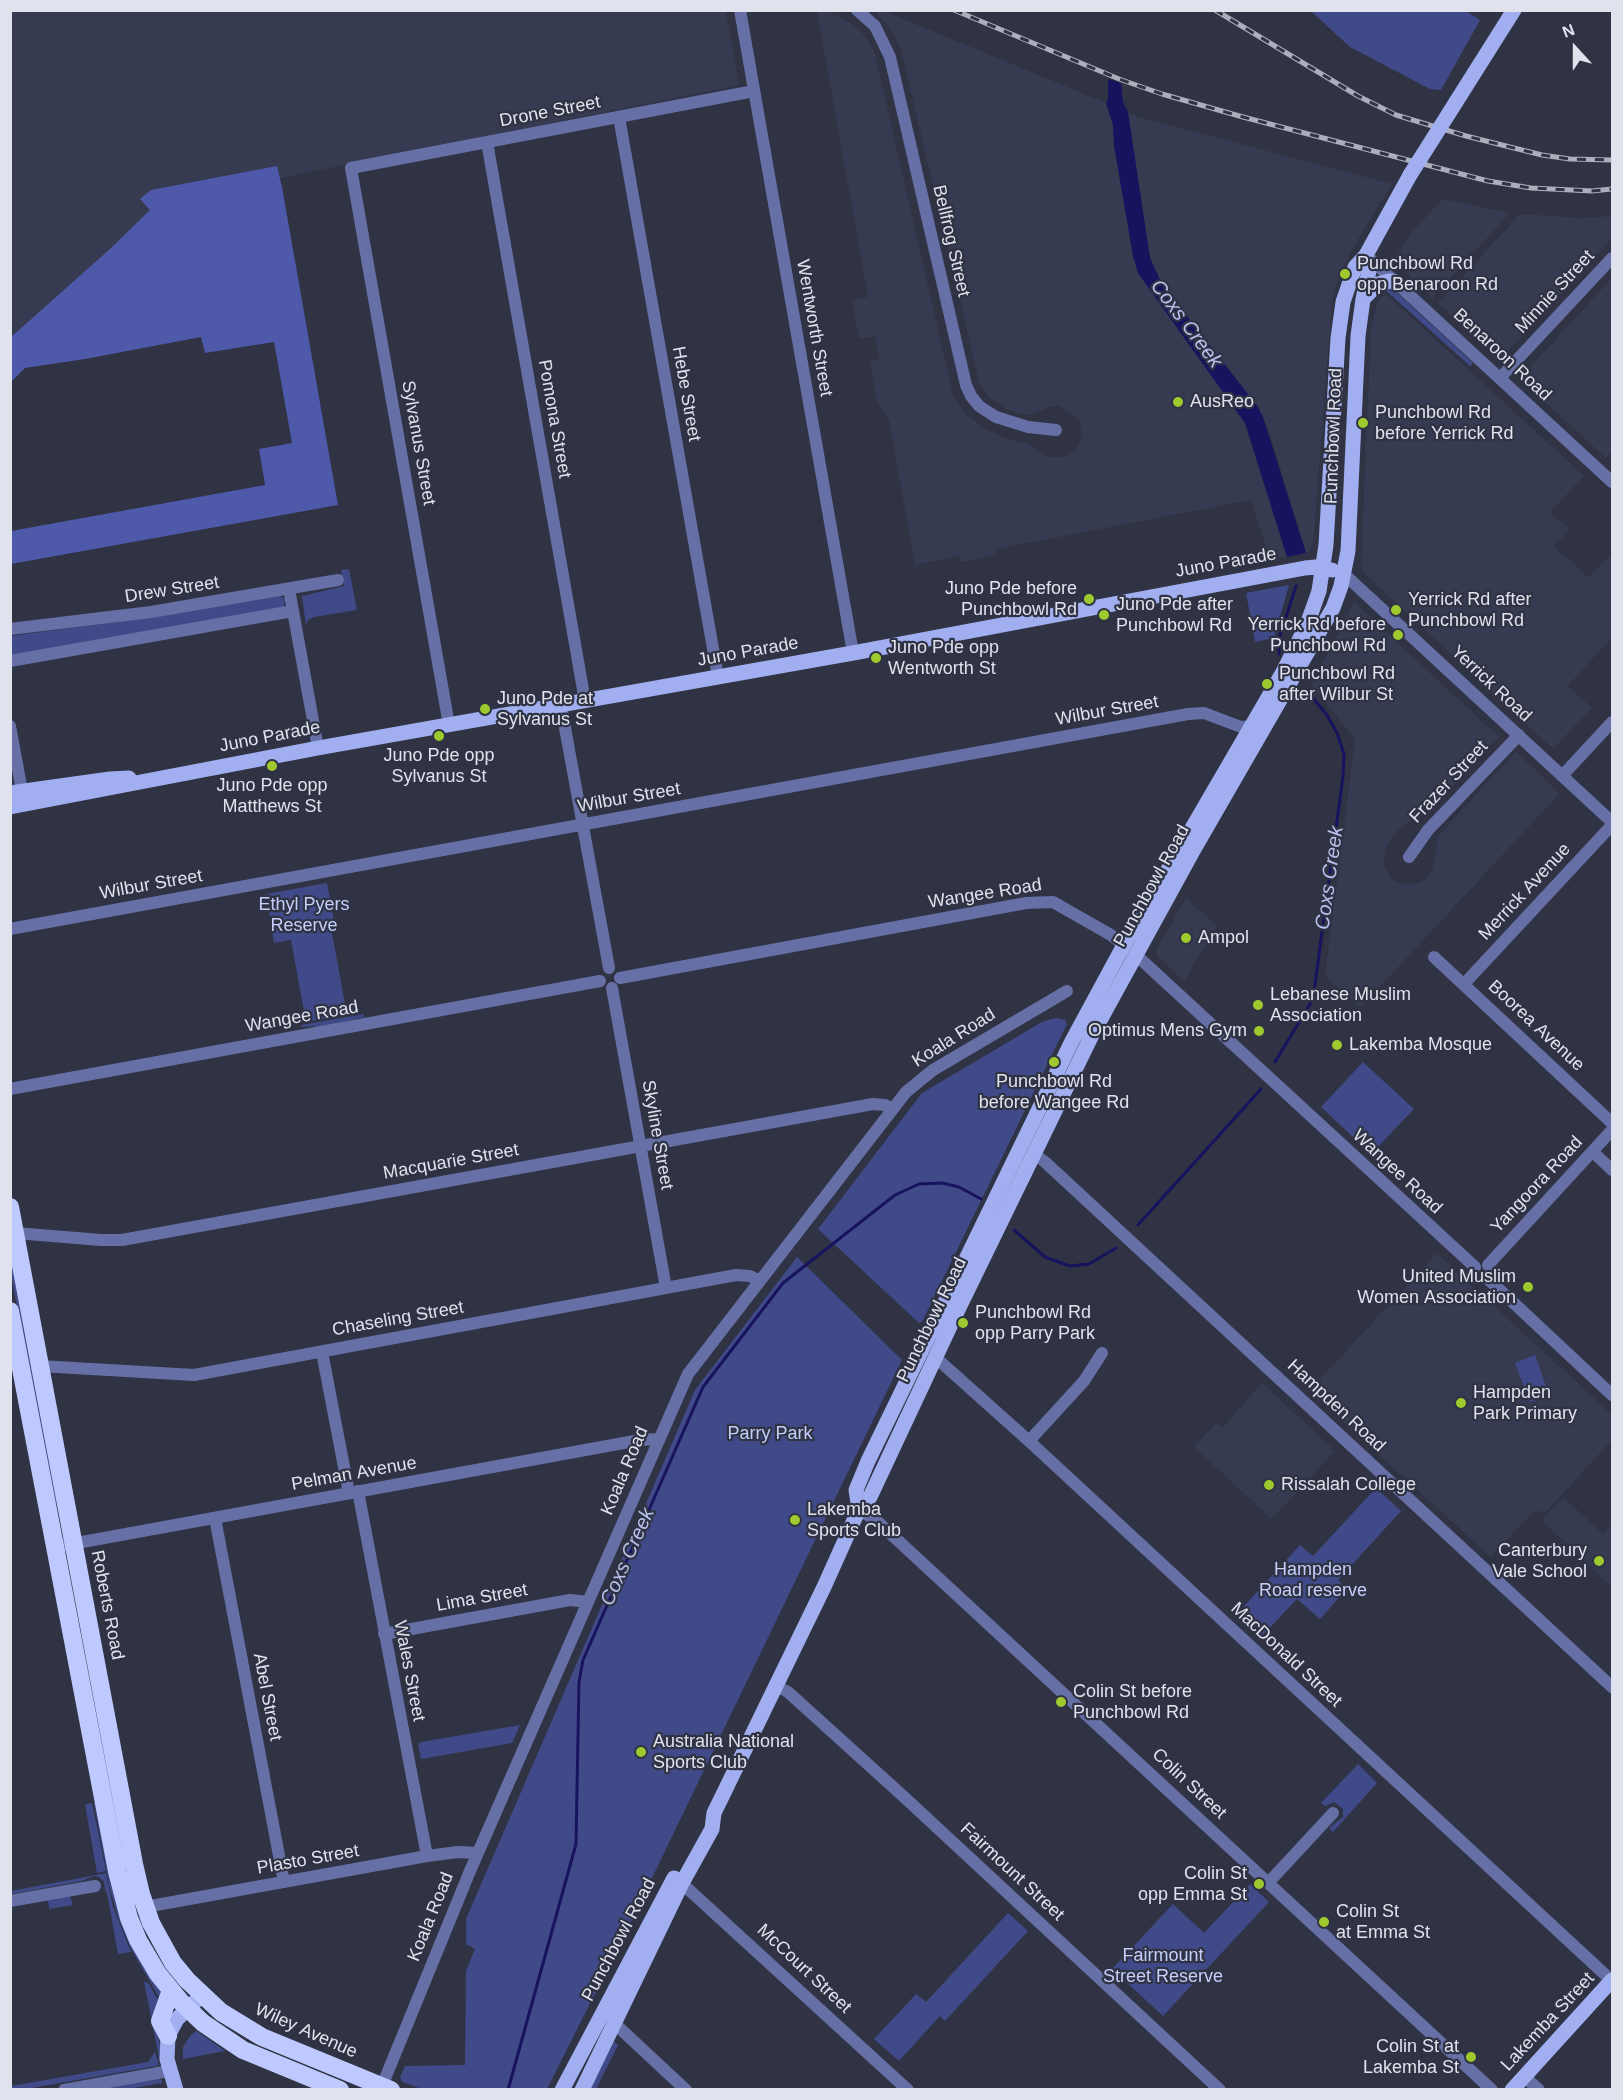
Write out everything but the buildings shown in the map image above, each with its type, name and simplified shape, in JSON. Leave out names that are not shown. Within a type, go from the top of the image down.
[{"type":"highway","name":"Roberts Road","points":[[10,1207],[134,1864],[145,1907],[159,1939],[173,1963],[205,1998]]},
{"type":"highway","points":[[10,1311],[15,1362],[56,1547],[122,1894],[138,1940],[158,1974],[190,2012],[223,2038],[243,2050],[340,2090]]},
{"type":"highway","points":[[168,2036],[160,2021],[171,1990]]},
{"type":"highway","name":"Wiley Avenue","points":[[205,1998],[238,2024],[262,2037],[387,2088]]},
{"type":"main road","name":"Punchbowl Road","points":[[859,1509],[856,1490],[868,1461],[1072,1041],[1124,945],[1300,640],[1315,602],[1323,568],[1328,527],[1339,325],[1351,277],[1355,267],[1366,255],[1410,176],[1513,11]]},
{"type":"main road","name":"Punchbowl Road","points":[[582,2090],[703,1826],[714,1812],[824,1587],[859,1509],[870,1497],[935,1357],[1092,1035],[1216,811],[1328,619],[1337,599],[1344,574],[1349,529],[1358,336],[1362,299],[1370,271],[1366,255]]},
{"type":"main road","points":[[1362,299],[1378,284],[1395,282]]},
{"type":"main road","name":"Juno Parade","points":[[10,807],[318,748],[853,653],[1298,570],[1323,568],[1344,574]]},
{"type":"main road","name":"Juno Parade","points":[[16,792],[110,779],[159,778]]},
{"type":"main road","name":"Punchbowl Road","points":[[562,2088],[678,1880]]},
{"type":"main road","name":"Lakemba Street","points":[[1512,2090],[1612,1981]]},
{"type":"main road","points":[[176,2090],[169,2071],[168,2036],[177,2019],[190,2012],[205,1998]]},
{"type":"main road","points":[[176,2090],[174,2050],[190,2012]]},
{"type":"street","name":"Wentworth Street","points":[[740,10],[853,653]]},
{"type":"street","name":"Bellfrog Street","points":[[857,10],[876,26],[890,57],[966,386],[971,396],[996,417],[1028,427],[1056,430]]},
{"type":"street","name":"Drone Street","points":[[351,168],[754,91]]},
{"type":"street","name":"Hebe Street","points":[[619,117],[718,677]]},
{"type":"street","name":"Pomona Street","points":[[487,142],[585,701]]},
{"type":"street","name":"Sylvanus Street","points":[[351,168],[449,725]]},
{"type":"street","name":"Benaroon Road","points":[[1366,255],[1611,476]]},
{"type":"street","name":"Minnie Street","points":[[1500,378],[1612,258]]},
{"type":"street","name":"Yerrick Road","points":[[1344,574],[1612,823]]},
{"type":"street","name":"Drew Street","points":[[10,629],[151,612],[338,580]]},
{"type":"street","points":[[289,589],[318,748]]},
{"type":"street","points":[[10,661],[293,611]]},
{"type":"street","points":[[561,706],[609,968]]},
{"type":"street","name":"Wilbur Street","points":[[10,929],[1188,714],[1204,713],[1241,728],[1252,726]]},
{"type":"street","points":[[1562,776],[1612,722]]},
{"type":"street","points":[[10,726],[16,792]]},
{"type":"street","name":"Frazer Street","points":[[1409,857],[1428,830],[1519,735]]},
{"type":"street","name":"Merrick Avenue","points":[[1464,984],[1612,823]]},
{"type":"street","name":"Wangee Road","points":[[620,978],[1048,901],[1062,906],[1136,955],[1475,1267],[1474,1272],[1477,1277],[1482,1279],[1487,1271]]},
{"type":"street","name":"Boorea Avenue","points":[[1434,957],[1612,1123]]},
{"type":"street","points":[[609,968],[615,970],[620,978],[617,986],[612,988],[603,986],[600,981],[603,971],[609,968]]},
{"type":"street","name":"Wangee Road","points":[[10,1089],[600,981]]},
{"type":"street","name":"Skyline Street","points":[[612,988],[666,1288]]},
{"type":"street","name":"Koala Road","points":[[387,2088],[478,1853],[688,1374],[906,1092],[933,1070],[1067,991]]},
{"type":"street","name":"Macquarie Street","points":[[15,1233],[122,1240],[873,1104],[892,1108]]},
{"type":"street","name":"Yangoora Road","points":[[1487,1271],[1612,1130]]},
{"type":"street","points":[[1593,1152],[1612,1170]]},
{"type":"street","name":"Hampden Road","points":[[1034,1154],[1612,1687]]},
{"type":"street","points":[[1487,1271],[1612,1395]]},
{"type":"street","name":"Chaseling Street","points":[[40,1366],[188,1376],[736,1275],[750,1276],[760,1281]]},
{"type":"street","name":"Wales Street","points":[[322,1352],[384,1634],[427,1856]]},
{"type":"street","points":[[1029,1441],[1084,1381],[1102,1353]]},
{"type":"street","name":"MacDonald Street","points":[[935,1357],[1029,1441],[1135,1542],[1612,1981]]},
{"type":"street","name":"Pelman Avenue","points":[[56,1547],[639,1440],[658,1439]]},
{"type":"street","name":"Colin Street","points":[[859,1509],[879,1523],[1492,2090]]},
{"type":"street","name":"Abel Street","points":[[215,1518],[284,1882]]},
{"type":"street","name":"Lima Street","points":[[384,1634],[570,1600],[588,1602]]},
{"type":"street","name":"Fairmount Street","points":[[776,1686],[788,1692],[903,1796],[1220,2090]]},
{"type":"street","points":[[1269,1882],[1333,1814]]},
{"type":"street","name":"Plasto Street","points":[[145,1907],[427,1856],[458,1852],[478,1853]]},
{"type":"street","name":"McCourt Street","points":[[678,1880],[908,2090]]},
{"type":"street","points":[[10,1901],[95,1886]]},
{"type":"street","points":[[613,2022],[686,2090]]},
{"type":"street","points":[[64,2090],[169,2071]]},
{"type":"street","points":[[1524,2076],[1539,2090]]},
{"type":"shaded area","points":[[11,11],[726,11],[739,85],[177,199],[11,338]]},
{"type":"shaded area","points":[[817,11],[827,11],[855,26],[867,38],[875,54],[953,395],[966,414],[985,429],[1005,438],[1028,444],[1048,457],[1063,457],[1076,449],[1082,435],[1080,423],[1072,413],[1058,406],[1027,415],[1006,409],[988,396],[979,382],[901,49],[889,27],[874,11],[884,11],[1106,103],[1113,125],[1133,256],[1138,273],[1245,423],[1287,557],[1270,560],[1251,500],[996,549],[996,555],[961,562],[959,556],[915,565],[889,420],[877,400],[870,360],[879,359],[875,336],[859,339],[852,300],[868,297]]},
{"type":"shaded area","points":[[1128,112],[1139,117],[1392,184],[1351,251],[1338,279],[1332,302],[1313,545],[1306,553],[1269,431],[1258,407],[1162,284],[1150,258]]},
{"type":"shaded area","points":[[277,166],[338,505],[11,564],[11,531],[265,485],[259,449],[292,443],[274,342],[205,353],[201,337],[25,368],[11,382],[10,338],[150,210],[140,199],[151,190]]},
{"type":"shaded area","points":[[1443,199],[1510,213],[1432,298],[1395,262],[1396,256],[1411,233]]},
{"type":"shaded area","points":[[1520,214],[1581,218],[1612,216],[1612,238],[1500,360],[1438,303]]},
{"type":"shaded area","points":[[1612,278],[1612,450],[1606,458],[1523,382],[1522,376]]},
{"type":"shaded area","points":[[1387,295],[1584,476],[1550,512],[1570,530],[1554,546],[1589,578],[1612,553],[1612,637],[1568,686],[1592,708],[1553,749],[1366,575],[1361,565],[1371,328],[1377,303],[1382,296]]},
{"type":"shaded area","points":[[1354,602],[1499,737],[1445,795],[1403,825],[1392,836],[1384,861],[1391,878],[1409,885],[1420,883],[1428,877],[1433,867],[1438,836],[1516,752],[1560,793],[1360,1008],[1325,975],[1355,739],[1311,685]]},
{"type":"shaded area","name":"Ampol","points":[[1186,898],[1217,926],[1184,981],[1157,956],[1156,950]]},
{"type":"shaded area","name":"Hampden Park Primary","points":[[1437,1253],[1476,1290],[1471,1295],[1475,1298],[1480,1293],[1612,1415],[1612,1440],[1546,1512],[1534,1511],[1491,1557],[1309,1391]]},
{"type":"shaded area","name":"Rissalah College","points":[[1262,1383],[1335,1451],[1272,1519],[1194,1447],[1217,1423],[1223,1427]]},
{"type":"shaded area","name":"Canterbury Vale School","points":[[1563,1497],[1603,1534],[1612,1523],[1612,1587],[1542,1520]]},
{"type":"green space","points":[[1311,11],[1466,11],[1480,20],[1441,90],[1430,89],[1350,47]]},
{"type":"green space","points":[[1383,288],[1392,288],[1473,363],[1470,366]]},
{"type":"green space","points":[[349,569],[357,610],[314,617],[308,620],[306,626],[302,596],[344,586],[341,570]]},
{"type":"green space","points":[[1289,585],[1274,638],[1255,642],[1246,593]]},
{"type":"green space","points":[[280,596],[285,599],[284,607],[11,658],[10,636],[155,617]]},
{"type":"green space","name":"Ethyl Pyers Reserve","points":[[327,883],[336,932],[332,933],[347,1015],[306,1022],[291,940],[274,943],[266,894]]},
{"type":"green space","points":[[364,1014],[364,1017],[318,1028],[301,1025]]},
{"type":"green space","points":[[1056,1018],[1065,1020],[1067,1024],[922,1322],[919,1323],[818,1229],[922,1093],[1042,1022]]},
{"type":"green space","points":[[1363,1062],[1414,1109],[1371,1154],[1321,1107]]},
{"type":"green space","points":[[10,1246],[64,1533],[46,1466],[11,1274]]},
{"type":"green space","name":"Parry Park","points":[[797,1257],[902,1360],[623,1938],[547,2089],[422,2089],[402,2082],[400,2077],[405,2066],[465,2065],[466,1971],[475,1949],[466,1944],[466,1919],[695,1390]]},
{"type":"green space","points":[[1535,1355],[1549,1395],[1530,1402],[1515,1363]]},
{"type":"green space","name":"Hampden Road reserve","points":[[1376,1488],[1401,1511],[1338,1580],[1347,1589],[1320,1619],[1297,1599],[1261,1637],[1236,1615],[1300,1545],[1313,1556]]},
{"type":"green space","points":[[520,1725],[512,1743],[421,1759],[418,1745],[421,1742]]},
{"type":"green space","points":[[1358,1764],[1377,1783],[1333,1832],[1329,1828],[1343,1817],[1343,1809],[1334,1802],[1325,1806],[1321,1803]]},
{"type":"green space","points":[[92,1803],[106,1871],[97,1873],[85,1804]]},
{"type":"green space","points":[[94,1803],[97,1803],[162,1996],[160,1999],[131,1949],[118,1917],[110,1889]]},
{"type":"green space","points":[[106,1873],[113,1907],[131,1952],[118,1954],[107,1893],[104,1882],[99,1877],[94,1876],[82,1881],[11,1894],[11,1891]]},
{"type":"green space","name":"Fairmount Street Reserve","points":[[1250,1884],[1269,1902],[1163,2016],[1112,1969],[1173,1904],[1204,1933]]},
{"type":"green space","points":[[70,1896],[73,1905],[49,1909],[48,1900]]},
{"type":"green space","points":[[1008,1913],[1028,1931],[945,2021],[940,2016],[899,2061],[874,2039],[916,1994],[926,2002]]},
{"type":"green space","points":[[144,1981],[149,1984],[159,2002],[157,2027],[162,2057],[160,2063]]},
{"type":"green space","points":[[196,2031],[225,2051],[183,2059],[183,2047]]},
{"type":"green space","points":[[614,2041],[618,2045],[596,2089],[590,2090]]},
{"type":"green space","points":[[155,2052],[159,2065],[156,2066],[26,2089],[11,2089],[11,2086],[148,2062]]},
{"type":"green space","points":[[162,2080],[162,2083],[128,2089],[101,2089]]},
{"type":"water","points":[[1108,79],[1121,83],[1123,102],[1128,112],[1150,258],[1162,284],[1258,407],[1306,553],[1287,557],[1245,423],[1138,273],[1114,146],[1113,125],[1106,103]]},
{"type":"waterway","name":"Coxs Creek","points":[[1279,654],[1279,639],[1296,586]]},
{"type":"waterway","name":"Coxs Creek","points":[[1275,1062],[1313,999],[1343,777],[1344,754],[1337,733],[1327,715],[1308,692]]},
{"type":"waterway","name":"Coxs Creek","points":[[1138,1225],[1261,1089]]},
{"type":"waterway","name":"Coxs Creek","points":[[508,2090],[576,1844],[579,1682],[583,1660],[703,1387],[783,1283],[895,1195],[919,1184],[942,1183],[959,1187],[981,1199]]},
{"type":"waterway","name":"Coxs Creek","points":[[1014,1230],[1045,1257],[1070,1266],[1089,1264],[1116,1248]]},
{"type":"railway","points":[[954,10],[1119,79],[1243,117],[1488,181],[1531,188],[1592,191],[1612,189]]},
{"type":"railway","points":[[1215,10],[1358,96],[1396,115],[1542,155],[1570,159],[1612,160]]},
{"type":"place","name":"Punchbowl Rd opp Benaroon Rd","points":[[1345,274]]},
{"type":"place","name":"AusReo","points":[[1178,402]]},
{"type":"place","name":"Punchbowl Rd before Yerrick Rd","points":[[1363,423]]},
{"type":"place","name":"Juno Pde before Punchbowl Rd","points":[[1089,599]]},
{"type":"place","name":"Yerrick Rd after Punchbowl Rd","points":[[1396,610]]},
{"type":"place","name":"Juno Pde after Punchbowl Rd","points":[[1104,615]]},
{"type":"place","name":"Yerrick Rd before Punchbowl Rd","points":[[1398,635]]},
{"type":"place","name":"Juno Pde opp Wentworth St","points":[[876,658]]},
{"type":"place","name":"Punchbowl Rd after Wilbur St","points":[[1267,684]]},
{"type":"place","name":"Juno Pde at Sylvanus St","points":[[485,709]]},
{"type":"place","name":"Juno Pde opp Sylvanus St","points":[[439,736]]},
{"type":"place","name":"Juno Pde opp Matthews St","points":[[272,766]]},
{"type":"place","name":"Ampol","points":[[1186,938]]},
{"type":"place","name":"Lebanese Muslim Association","points":[[1258,1005]]},
{"type":"place","name":"Optimus Mens Gym","points":[[1259,1031]]},
{"type":"place","name":"Lakemba Mosque","points":[[1337,1045]]},
{"type":"place","name":"Punchbowl Rd before Wangee Rd","points":[[1054,1062]]},
{"type":"place","name":"United Muslim Women Association","points":[[1528,1287]]},
{"type":"place","name":"Punchbowl Rd opp Parry Park","points":[[963,1323]]},
{"type":"place","name":"Hampden Park Primary","points":[[1461,1403]]},
{"type":"place","name":"Rissalah College","points":[[1269,1485]]},
{"type":"place","name":"Lakemba Sports Club","points":[[795,1520]]},
{"type":"place","name":"Canterbury Vale School","points":[[1599,1561]]},
{"type":"place","name":"Colin St before Punchbowl Rd","points":[[1061,1702]]},
{"type":"place","name":"Australia National Sports Club","points":[[641,1752]]},
{"type":"place","name":"Colin St opp Emma St","points":[[1259,1884]]},
{"type":"place","name":"Colin St at Emma St","points":[[1324,1922]]},
{"type":"place","name":"Colin St at Lakemba St","points":[[1471,2057]]}]
